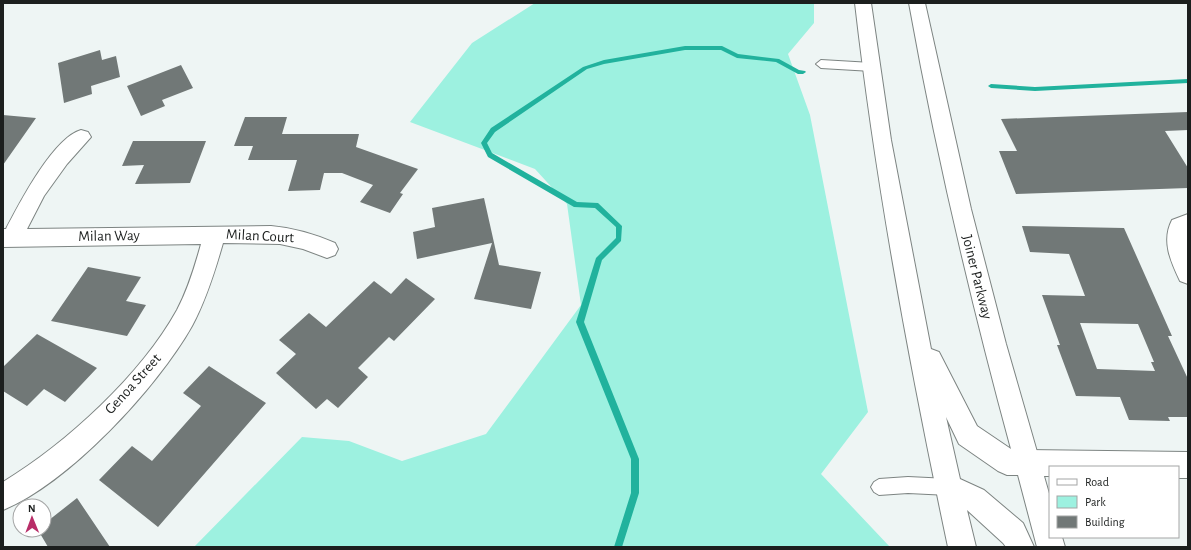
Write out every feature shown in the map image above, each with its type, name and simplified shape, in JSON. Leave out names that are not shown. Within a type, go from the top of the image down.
[{"type":"main road","points":[[863,3],[886,169],[916,330],[962,547]]},
{"type":"main road","name":"Joiner Parkway","points":[[917,3],[952,175],[992,337],[1051,547]]},
{"type":"main road","points":[[7,238],[36,191],[60,160],[81,137]]},
{"type":"main road","points":[[1188,223],[1179,226],[1178,251],[1188,274]]},
{"type":"main road","name":"Milan Way","points":[[7,238],[215,234]]},
{"type":"main road","name":"Milan Court","points":[[215,234],[288,235],[307,240],[327,249]]},
{"type":"main road","name":"Genoa Street","points":[[3,498],[50,465],[85,434],[119,401],[162,353],[185,316],[198,287],[215,234]]},
{"type":"main road","points":[[916,330],[968,435],[1007,462],[1188,465]]},
{"type":"main road","points":[[949,487],[975,499],[1013,533],[1020,547]]},
{"type":"lane","points":[[821,64],[872,68]]},
{"type":"lane","points":[[879,487],[908,485],[949,487]]},
{"type":"green space","points":[[535,3],[814,3],[814,23],[788,54],[810,115],[868,412],[821,474],[890,547],[194,547],[302,437],[349,441],[402,461],[486,434],[581,305],[567,204],[535,169],[410,122],[472,43]]},
{"type":"building","points":[[100,50],[102,60],[116,56],[120,77],[91,86],[92,94],[64,103],[58,63]]},
{"type":"building","points":[[181,65],[193,88],[162,100],[165,106],[141,116],[127,86]]},
{"type":"building","points":[[1188,112],[1188,130],[1165,131],[1188,168],[1188,188],[1016,194],[999,151],[1017,151],[1001,119]]},
{"type":"building","points":[[3,115],[36,118],[3,165]]},
{"type":"building","points":[[245,117],[287,117],[282,134],[359,134],[356,147],[418,169],[400,193],[403,194],[390,213],[360,202],[373,185],[342,173],[324,173],[320,190],[288,191],[297,160],[248,160],[253,146],[234,146]]},
{"type":"building","points":[[133,141],[206,141],[190,183],[135,184],[144,165],[122,166]]},
{"type":"building","points":[[484,198],[499,265],[541,272],[531,309],[474,299],[492,243],[417,259],[413,232],[435,227],[432,208]]},
{"type":"building","points":[[1022,226],[1124,228],[1172,336],[1168,336],[1188,379],[1188,417],[1168,417],[1170,421],[1129,420],[1120,397],[1076,396],[1057,345],[1060,345],[1042,295],[1085,296],[1069,254],[1030,252]],"holes":[[[1080,323],[1138,324],[1154,362],[1151,362],[1155,371],[1097,369]]]},
{"type":"building","points":[[88,267],[141,277],[126,301],[146,305],[127,336],[51,321]]},
{"type":"building","points":[[406,278],[435,299],[394,341],[389,337],[358,368],[368,377],[338,408],[327,399],[316,409],[276,373],[296,354],[279,340],[309,313],[326,327],[374,281],[391,294]]},
{"type":"building","points":[[37,334],[97,368],[65,402],[44,389],[27,406],[3,391],[3,367]]},
{"type":"building","points":[[209,366],[266,403],[158,527],[99,480],[132,446],[152,461],[201,406],[183,393]]},
{"type":"building","points":[[77,498],[110,547],[48,547],[43,538],[52,538],[52,518]]},
{"type":"waterway","points":[[618,547],[635,493],[635,459],[580,322],[599,258],[619,239],[619,226],[596,205],[576,205],[490,155],[484,143],[493,130],[585,68],[604,62],[685,48],[722,48],[737,56],[777,60],[798,72],[803,72]]},
{"type":"waterway","points":[[991,86],[1035,89],[1188,81]]}]
